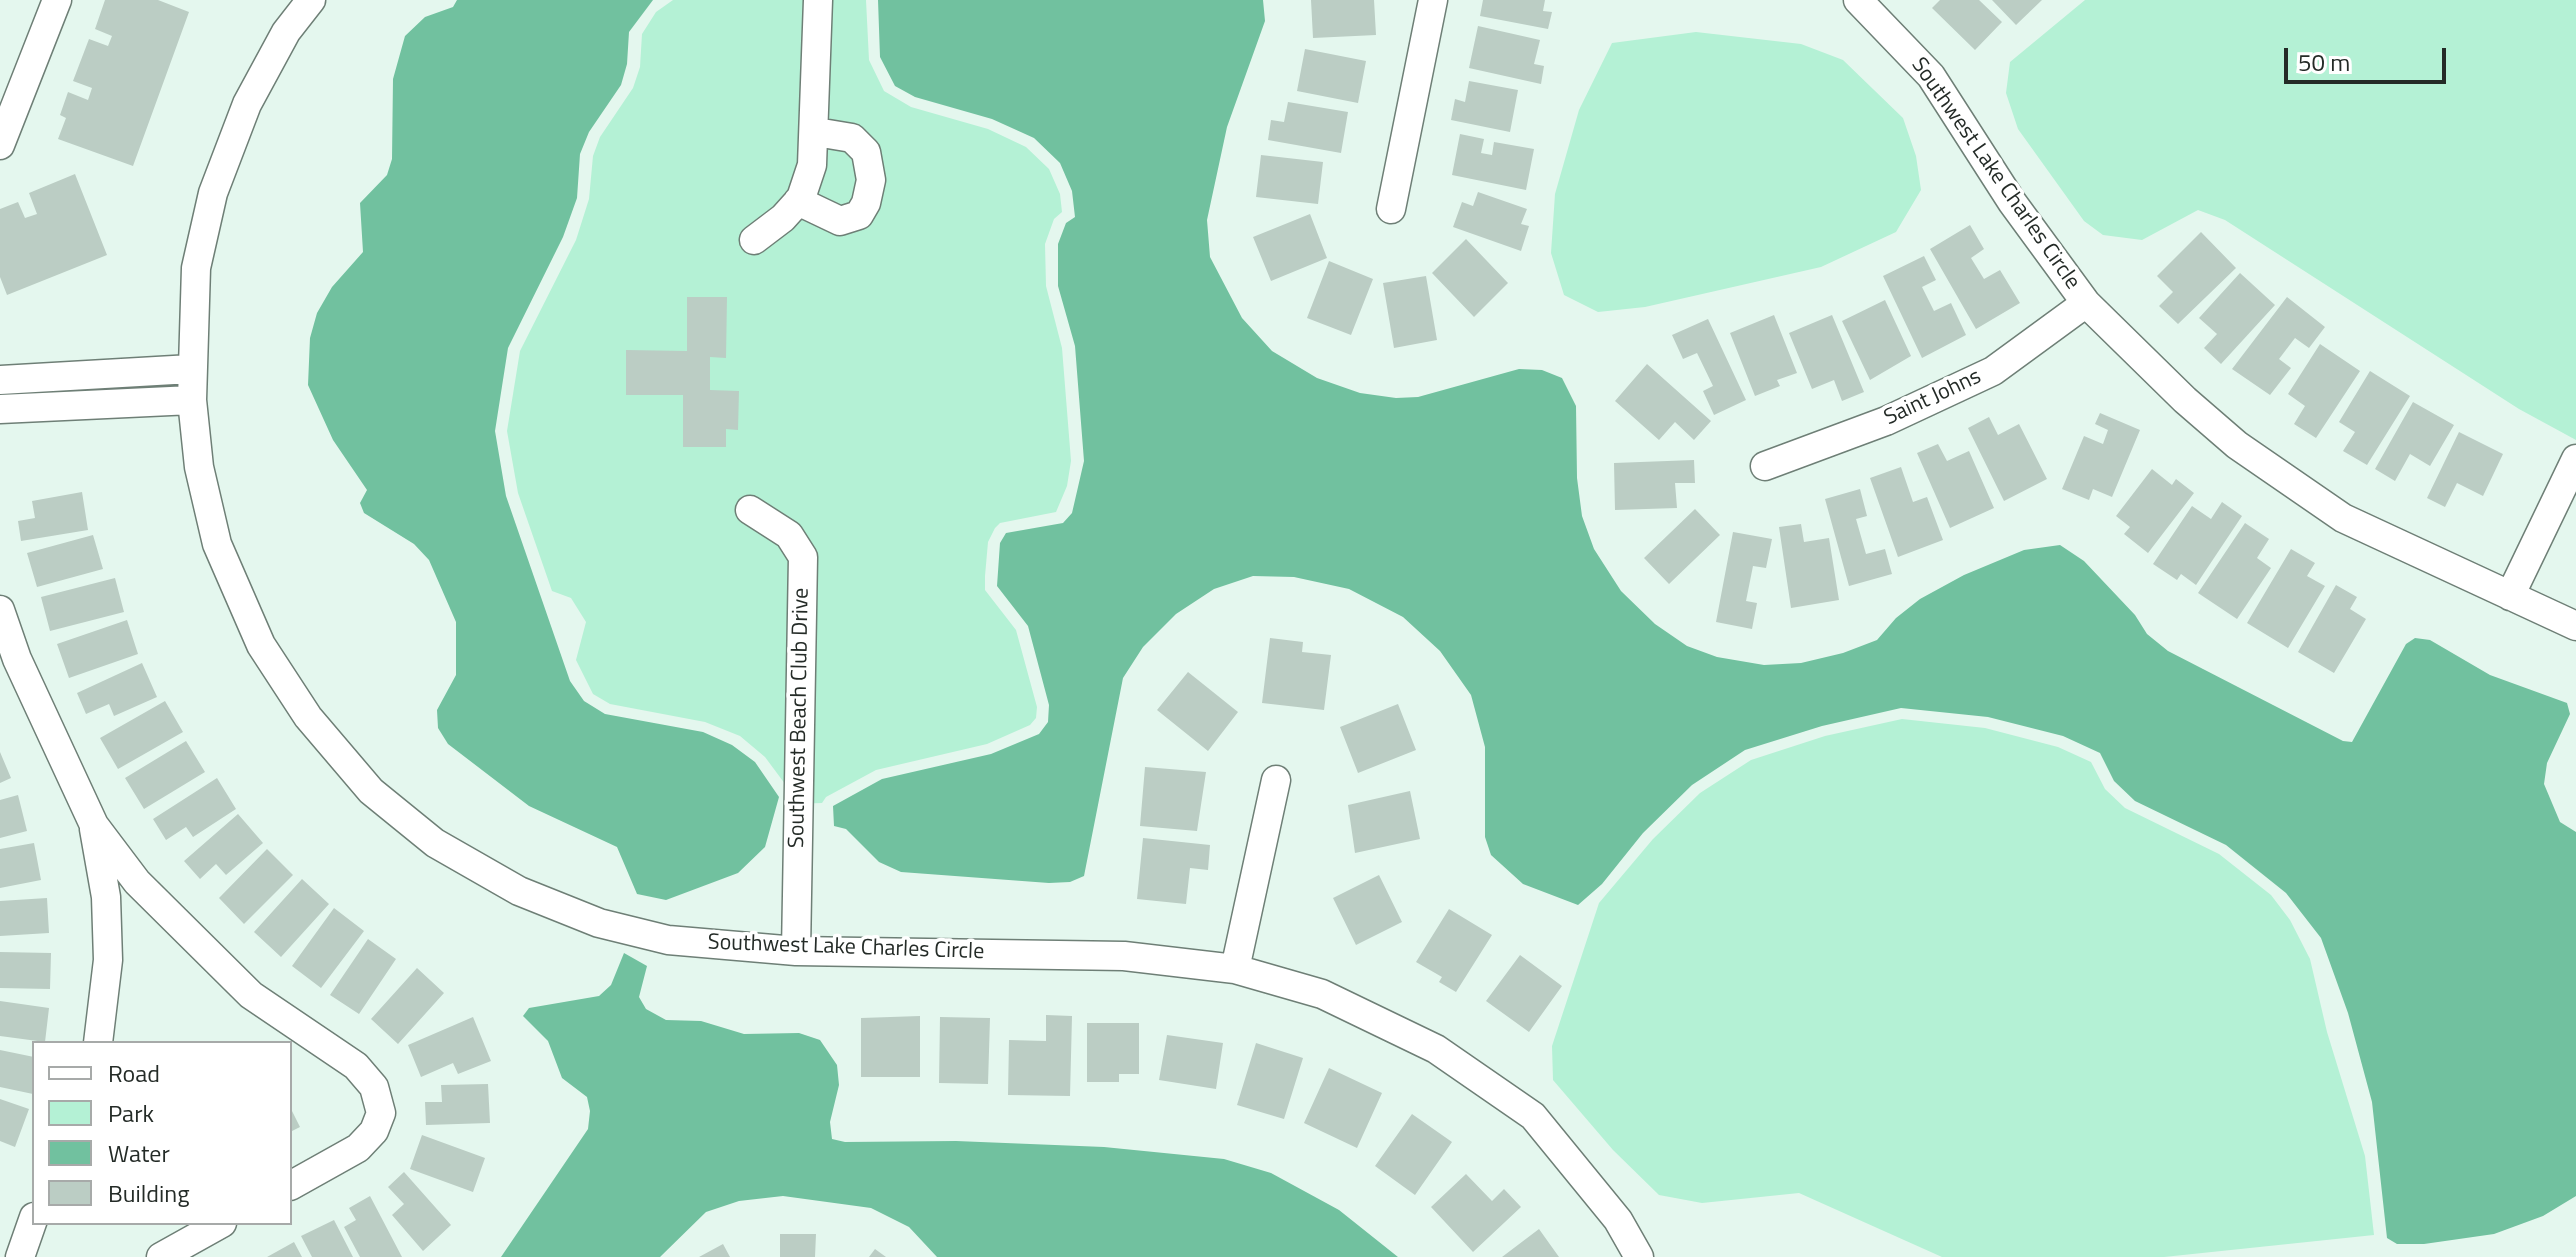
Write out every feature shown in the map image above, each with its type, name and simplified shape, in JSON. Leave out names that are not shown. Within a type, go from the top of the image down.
[{"type":"street","points":[[0,145],[57,0]]},
{"type":"street","name":"Southwest Lake Charles Circle","points":[[311,0],[286,32],[247,104],[213,193],[196,268],[192,400],[199,467],[217,544],[261,645],[308,717],[371,791],[435,843],[519,891],[599,923],[668,940],[796,951],[1094,955],[1235,969],[1322,994],[1436,1049],[1533,1116],[1618,1220],[1639,1257]]},
{"type":"street","points":[[754,240],[783,218],[798,201],[812,165],[816,132],[818,0]]},
{"type":"street","points":[[1391,209],[1433,0]]},
{"type":"street","name":"Southwest Lake Charles Circle","points":[[1865,2],[1931,76],[2012,202],[2086,303],[2138,357],[2237,445],[2343,518],[2576,626]]},
{"type":"street","points":[[798,201],[840,221],[859,215],[866,203],[871,180],[866,152],[852,138],[816,132]]},
{"type":"street","name":"Saint Johns","points":[[1765,466],[1886,421],[1993,371],[2086,303]]},
{"type":"street","points":[[0,380],[191,369]]},
{"type":"street","points":[[0,409],[192,400]]},
{"type":"street","points":[[2510,596],[2576,459]]},
{"type":"street","name":"Southwest Beach Club Drive","points":[[750,510],[789,535],[803,557],[796,951]]},
{"type":"street","points":[[0,610],[17,659],[94,825],[137,882],[251,995],[356,1066],[374,1087],[381,1113],[374,1131],[358,1148],[292,1185]]},
{"type":"street","points":[[1235,969],[1276,780]]},
{"type":"street","points":[[94,825],[106,897],[108,960],[98,1041]]},
{"type":"street","points":[[20,1257],[32,1223]]},
{"type":"street","points":[[161,1257],[218,1225]]},
{"type":"green space","points":[[673,0],[866,0],[869,60],[884,91],[911,107],[988,129],[1026,147],[1049,169],[1060,194],[1062,212],[1054,219],[1045,244],[1046,286],[1062,348],[1071,461],[1067,486],[1056,512],[1000,523],[995,528],[988,542],[985,576],[985,590],[1016,630],[1037,707],[1036,718],[1030,725],[987,744],[876,770],[826,797],[822,803],[790,804],[791,792],[765,757],[740,736],[705,722],[610,704],[593,694],[576,660],[586,622],[571,598],[552,591],[518,493],[507,431],[520,351],[576,240],[589,199],[593,156],[600,137],[633,88],[640,67],[642,34],[656,12]]},
{"type":"green space","points":[[2085,0],[2576,0],[2576,440],[2519,409],[2225,220],[2198,210],[2142,240],[2103,235],[2084,221],[2018,129],[2006,93],[2010,62]]},
{"type":"green space","points":[[1696,32],[1801,44],[1843,60],[1903,118],[1916,156],[1921,190],[1896,232],[1821,267],[1645,307],[1598,312],[1564,295],[1551,253],[1555,194],[1579,110],[1612,43]]},
{"type":"green space","points":[[1902,719],[1985,728],[2058,747],[2091,762],[2105,789],[2125,808],[2219,854],[2271,895],[2290,920],[2310,959],[2327,1032],[2365,1156],[2374,1235],[2164,1257],[1942,1257],[1799,1193],[1702,1203],[1659,1195],[1613,1150],[1553,1080],[1552,1046],[1599,903],[1653,839],[1700,793],[1751,760],[1825,736]]},
{"type":"water","points":[[457,0],[653,0],[629,32],[627,64],[621,85],[589,132],[580,154],[577,198],[563,237],[508,348],[495,431],[506,496],[570,681],[584,701],[605,714],[703,732],[732,745],[755,762],[779,797],[765,847],[738,873],[666,900],[637,894],[617,847],[529,806],[448,744],[438,728],[437,710],[456,675],[456,622],[429,560],[414,544],[364,513],[360,503],[367,490],[333,440],[308,385],[310,338],[317,313],[332,287],[363,252],[360,203],[387,175],[392,159],[393,79],[405,36],[425,17],[453,7]]},
{"type":"water","points":[[878,0],[1263,0],[1265,21],[1227,127],[1207,220],[1210,257],[1242,318],[1272,351],[1317,378],[1360,393],[1396,398],[1418,397],[1519,369],[1542,370],[1562,378],[1576,406],[1577,478],[1582,516],[1594,549],[1621,591],[1655,624],[1687,646],[1717,657],[1764,665],[1801,663],[1843,653],[1877,640],[1896,618],[1920,599],[1964,575],[2024,550],[2060,545],[2084,561],[2135,615],[2147,634],[2168,651],[2343,741],[2352,742],[2406,644],[2415,638],[2430,640],[2490,675],[2567,703],[2570,714],[2547,763],[2544,784],[2560,822],[2576,832],[2576,1196],[2543,1216],[2494,1234],[2424,1244],[2397,1244],[2387,1238],[2372,1102],[2348,1013],[2321,938],[2286,893],[2226,845],[2135,801],[2114,781],[2100,753],[2063,736],[1988,717],[1901,708],[1822,726],[1745,750],[1692,785],[1643,833],[1602,884],[1578,905],[1523,884],[1491,855],[1485,837],[1485,747],[1471,695],[1440,651],[1403,617],[1349,589],[1294,577],[1253,576],[1214,589],[1176,614],[1143,647],[1123,678],[1084,876],[1070,882],[1049,883],[901,872],[879,862],[846,829],[834,826],[833,806],[882,779],[991,754],[1039,734],[1048,722],[1049,705],[1028,626],[997,586],[1000,543],[1006,533],[1063,523],[1072,513],[1084,461],[1075,346],[1058,286],[1058,244],[1066,223],[1075,217],[1072,191],[1060,163],[1034,138],[992,119],[915,97],[895,86],[880,57]]},
{"type":"water","points":[[624,953],[647,966],[639,997],[646,1009],[666,1020],[701,1021],[744,1034],[799,1033],[820,1040],[837,1065],[839,1085],[830,1122],[832,1139],[845,1142],[956,1141],[1104,1147],[1224,1159],[1271,1173],[1339,1210],[1398,1257],[937,1257],[909,1227],[871,1208],[783,1196],[739,1201],[706,1212],[660,1257],[501,1257],[588,1129],[590,1111],[587,1097],[562,1078],[548,1041],[523,1016],[529,1008],[599,996],[611,985]]},
{"type":"building","points":[[105,0],[158,0],[189,12],[133,166],[58,139],[66,118],[60,115],[68,92],[88,100],[92,88],[73,81],[89,39],[108,46],[112,36],[95,29]]},
{"type":"building","points":[[1311,0],[1374,0],[1376,35],[1313,38]]},
{"type":"building","points":[[1483,0],[1545,0],[1543,11],[1552,12],[1548,29],[1480,16]]},
{"type":"building","points":[[1940,0],[1979,0],[2002,22],[1975,50],[1932,8]]},
{"type":"building","points":[[1992,0],[2042,0],[2016,25]]},
{"type":"building","points":[[1478,26],[1540,40],[1534,64],[1544,66],[1541,84],[1469,68]]},
{"type":"building","points":[[1305,49],[1366,61],[1358,103],[1297,91]]},
{"type":"building","points":[[1469,81],[1518,90],[1510,132],[1451,120],[1455,99],[1465,102]]},
{"type":"building","points":[[1288,102],[1348,112],[1341,153],[1268,140],[1271,120],[1284,122]]},
{"type":"building","points":[[1460,134],[1484,139],[1481,153],[1492,155],[1494,142],[1534,149],[1526,190],[1452,175]]},
{"type":"building","points":[[1261,155],[1323,162],[1318,204],[1256,197]]},
{"type":"building","points":[[75,174],[107,255],[7,295],[0,277],[0,209],[18,202],[25,218],[37,214],[29,193]]},
{"type":"building","points":[[1478,192],[1527,209],[1521,224],[1529,226],[1521,251],[1453,227],[1462,202],[1473,206]]},
{"type":"building","points":[[1310,214],[1327,258],[1271,281],[1253,237]]},
{"type":"building","points":[[1970,225],[1984,249],[1971,258],[1984,279],[2000,270],[2020,303],[1976,329],[1930,249]]},
{"type":"building","points":[[2201,232],[2236,268],[2178,324],[2159,306],[2173,292],[2157,276]]},
{"type":"building","points":[[1466,239],[1508,283],[1474,317],[1432,273]]},
{"type":"building","points":[[1924,256],[1936,280],[1922,287],[1934,311],[1951,303],[1966,335],[1922,358],[1883,276]]},
{"type":"building","points":[[1329,261],[1373,279],[1351,335],[1307,318]]},
{"type":"building","points":[[2240,273],[2275,305],[2221,364],[2204,348],[2217,334],[2199,318]]},
{"type":"building","points":[[1426,276],[1437,340],[1394,348],[1383,283]]},
{"type":"building","points":[[687,297],[727,297],[726,358],[710,357],[710,390],[739,391],[738,430],[726,429],[726,447],[683,447],[683,395],[626,395],[626,350],[687,351]]},
{"type":"building","points":[[2287,297],[2325,327],[2309,348],[2295,338],[2279,359],[2291,368],[2270,395],[2232,369]]},
{"type":"building","points":[[1885,300],[1911,356],[1870,380],[1842,321]]},
{"type":"building","points":[[1774,315],[1797,373],[1777,380],[1780,386],[1755,396],[1730,333]]},
{"type":"building","points":[[1832,315],[1864,392],[1842,401],[1834,380],[1812,389],[1789,333]]},
{"type":"building","points":[[1708,319],[1746,400],[1714,415],[1703,391],[1713,386],[1697,353],[1683,359],[1672,335]]},
{"type":"building","points":[[2320,344],[2360,371],[2316,438],[2294,424],[2305,406],[2288,394]]},
{"type":"building","points":[[1647,364],[1711,421],[1694,440],[1675,422],[1659,440],[1615,401]]},
{"type":"building","points":[[2370,371],[2410,396],[2367,465],[2343,451],[2355,432],[2339,422]]},
{"type":"building","points":[[2413,402],[2454,425],[2430,466],[2410,454],[2395,481],[2375,469]]},
{"type":"building","points":[[2100,413],[2140,430],[2112,497],[2093,489],[2089,500],[2062,489],[2084,436],[2103,444],[2108,430],[2095,424]]},
{"type":"building","points":[[1989,417],[1998,435],[2019,424],[2047,479],[2004,501],[1968,428]]},
{"type":"building","points":[[2459,432],[2503,454],[2483,496],[2457,483],[2445,507],[2427,498]]},
{"type":"building","points":[[1938,444],[1947,461],[1969,451],[1994,508],[1950,528],[1917,453]]},
{"type":"building","points":[[1694,460],[1695,483],[1675,483],[1677,508],[1615,510],[1614,463]]},
{"type":"building","points":[[1901,467],[1913,502],[1927,497],[1943,540],[1898,557],[1870,478]]},
{"type":"building","points":[[2152,469],[2172,485],[2176,479],[2194,493],[2148,553],[2124,534],[2130,527],[2116,516]]},
{"type":"building","points":[[1860,489],[1867,516],[1856,519],[1866,554],[1885,549],[1892,574],[1849,586],[1825,499]]},
{"type":"building","points":[[82,492],[88,530],[21,541],[18,521],[35,518],[32,501]]},
{"type":"building","points":[[2222,502],[2242,516],[2196,585],[2181,574],[2177,580],[2153,564],[2192,506],[2211,519]]},
{"type":"building","points":[[1695,509],[1720,535],[1669,584],[1644,558]]},
{"type":"building","points":[[2245,523],[2269,539],[2257,558],[2271,568],[2237,619],[2198,593]]},
{"type":"building","points":[[1801,524],[1804,542],[1829,538],[1839,600],[1791,608],[1779,527]]},
{"type":"building","points":[[1733,532],[1772,539],[1766,568],[1753,566],[1746,601],[1757,603],[1752,629],[1716,622]]},
{"type":"building","points":[[93,535],[103,569],[37,587],[27,553]]},
{"type":"building","points":[[2291,549],[2315,563],[2307,576],[2325,586],[2288,648],[2247,623]]},
{"type":"building","points":[[115,578],[124,612],[50,631],[41,597]]},
{"type":"building","points":[[2336,585],[2357,597],[2350,609],[2366,619],[2334,673],[2298,652]]},
{"type":"building","points":[[127,620],[138,654],[69,678],[57,644]]},
{"type":"building","points":[[1270,638],[1303,642],[1302,652],[1331,655],[1324,710],[1262,703]]},
{"type":"building","points":[[142,663],[157,697],[114,716],[109,704],[86,714],[77,693]]},
{"type":"building","points":[[1188,672],[1238,712],[1208,751],[1157,710]]},
{"type":"building","points":[[165,701],[183,732],[118,769],[100,738]]},
{"type":"building","points":[[1398,704],[1416,750],[1358,773],[1340,727]]},
{"type":"building","points":[[186,741],[205,772],[144,809],[125,778]]},
{"type":"building","points":[[0,752],[11,778],[0,783]]},
{"type":"building","points":[[1145,767],[1206,772],[1197,831],[1140,826]]},
{"type":"building","points":[[217,778],[236,809],[193,837],[186,827],[166,840],[153,819]]},
{"type":"building","points":[[1410,791],[1420,839],[1355,853],[1348,805]]},
{"type":"building","points":[[18,795],[27,831],[0,838],[0,800]]},
{"type":"building","points":[[238,814],[263,843],[226,875],[216,864],[200,879],[184,861]]},
{"type":"building","points":[[1143,838],[1210,845],[1208,870],[1190,868],[1186,904],[1137,899]]},
{"type":"building","points":[[34,843],[41,880],[0,888],[0,849]]},
{"type":"building","points":[[267,849],[293,875],[244,924],[219,898]]},
{"type":"building","points":[[1379,875],[1402,922],[1356,945],[1333,898]]},
{"type":"building","points":[[302,879],[329,904],[281,957],[254,932]]},
{"type":"building","points":[[47,898],[49,933],[0,936],[0,901]]},
{"type":"building","points":[[334,908],[364,931],[321,988],[292,966]]},
{"type":"building","points":[[1449,909],[1492,935],[1456,992],[1439,982],[1442,977],[1416,962]]},
{"type":"building","points":[[368,939],[396,959],[359,1014],[330,995]]},
{"type":"building","points":[[0,952],[51,953],[50,989],[0,988]]},
{"type":"building","points":[[1520,955],[1562,986],[1529,1032],[1486,1001]]},
{"type":"building","points":[[417,968],[444,993],[398,1044],[371,1019]]},
{"type":"building","points":[[0,1001],[49,1008],[45,1041],[0,1036]]},
{"type":"building","points":[[1046,1015],[1072,1016],[1070,1096],[1008,1095],[1009,1040],[1046,1041]]},
{"type":"building","points":[[920,1016],[920,1077],[861,1077],[861,1018]]},
{"type":"building","points":[[473,1017],[491,1061],[458,1074],[453,1063],[421,1077],[408,1045]]},
{"type":"building","points":[[940,1017],[990,1018],[988,1084],[939,1083]]},
{"type":"building","points":[[1087,1023],[1139,1023],[1139,1074],[1119,1074],[1119,1082],[1087,1082]]},
{"type":"building","points":[[1167,1035],[1223,1043],[1216,1089],[1159,1080]]},
{"type":"building","points":[[1256,1043],[1303,1058],[1284,1119],[1237,1105]]},
{"type":"building","points":[[0,1050],[32,1057],[32,1094],[0,1087]]},
{"type":"building","points":[[1329,1068],[1382,1093],[1357,1148],[1304,1123]]},
{"type":"building","points":[[488,1084],[490,1123],[426,1125],[425,1102],[442,1102],[441,1085]]},
{"type":"building","points":[[0,1099],[29,1109],[15,1147],[0,1141]]},
{"type":"building","points":[[292,1111],[300,1127],[292,1131]]},
{"type":"building","points":[[1412,1114],[1452,1142],[1415,1195],[1375,1166]]},
{"type":"building","points":[[422,1135],[485,1158],[473,1192],[410,1169]]},
{"type":"building","points":[[404,1172],[451,1225],[423,1251],[392,1215],[404,1204],[388,1187]]},
{"type":"building","points":[[1466,1174],[1492,1201],[1504,1189],[1521,1207],[1473,1252],[1431,1207]]},
{"type":"building","points":[[370,1196],[402,1257],[360,1257],[344,1227],[356,1220],[349,1208]]},
{"type":"building","points":[[334,1220],[353,1257],[312,1257],[301,1236]]},
{"type":"building","points":[[1539,1229],[1559,1257],[1502,1257]]},
{"type":"building","points":[[780,1234],[816,1234],[815,1257],[780,1257]]},
{"type":"building","points":[[294,1242],[302,1257],[267,1257]]},
{"type":"building","points":[[723,1244],[730,1257],[699,1257]]},
{"type":"building","points":[[875,1249],[886,1257],[869,1257]]}]
